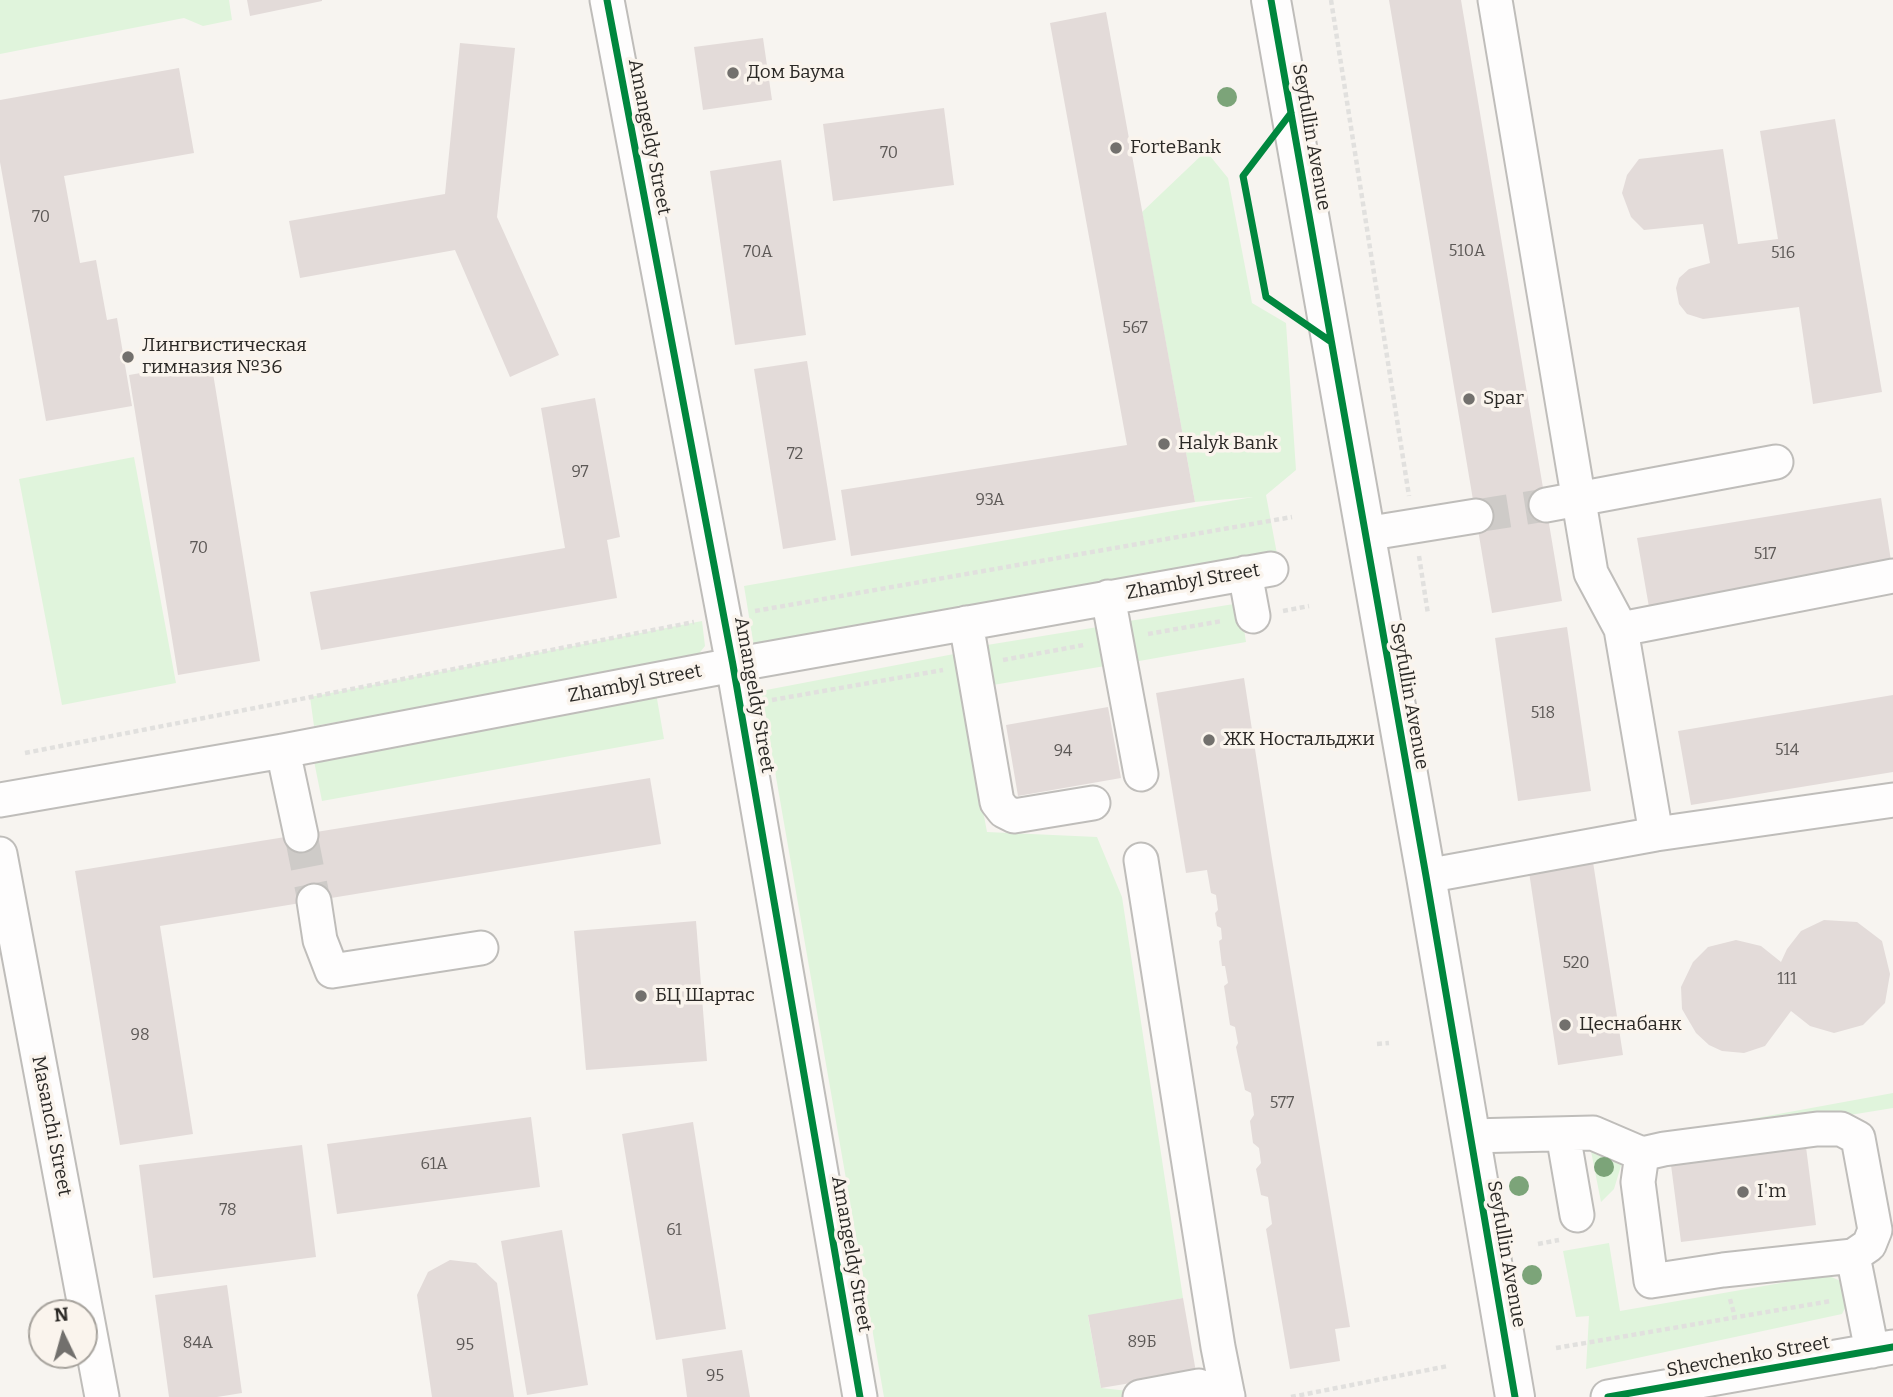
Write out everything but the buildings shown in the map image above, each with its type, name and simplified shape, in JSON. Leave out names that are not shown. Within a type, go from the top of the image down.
[{"type":"main road","name":"Seyfullin Avenue","points":[[1271,0],[1516,1397]]},
{"type":"street","name":"Amangeldy Street","points":[[607,0],[733,665],[860,1397]]},
{"type":"street","points":[[1495,0],[1591,573],[1621,629],[1656,834]]},
{"type":"street","points":[[1546,505],[1776,463]]},
{"type":"street","points":[[1365,534],[1476,516]]},
{"type":"street","name":"Zhambyl Street","points":[[0,800],[283,751],[733,665],[1258,571],[1253,616]]},
{"type":"street","points":[[1621,629],[1893,576]]},
{"type":"street","points":[[1108,597],[1141,774]]},
{"type":"street","points":[[966,623],[997,802],[1004,811],[1014,816],[1093,803]]},
{"type":"street","points":[[283,751],[301,835]]},
{"type":"street","points":[[1426,877],[1656,834],[1893,800]]},
{"type":"street","name":"Masanchi Street","points":[[0,854],[102,1397]]},
{"type":"street","points":[[1141,860],[1228,1397]]},
{"type":"street","points":[[314,901],[320,940],[332,971],[481,948]]},
{"type":"street","points":[[1470,1136],[1593,1133],[1642,1154],[1804,1130],[1841,1129],[1858,1138],[1875,1230],[1869,1245],[1853,1256],[1651,1281],[1639,1182],[1642,1154]]},
{"type":"street","points":[[1563,1134],[1577,1214]]},
{"type":"street","points":[[1853,1256],[1883,1349]]},
{"type":"street","name":"Shevchenko Street","points":[[1608,1397],[1883,1349]]},
{"type":"street","points":[[1140,1397],[1199,1386],[1228,1397]]},
{"type":"path","points":[[1331,0],[1428,614]]},
{"type":"path","points":[[744,613],[1292,517]]},
{"type":"path","points":[[740,705],[1309,606]]},
{"type":"path","points":[[25,753],[702,621]]},
{"type":"path","points":[[1377,1044],[1389,1042]]},
{"type":"path","points":[[1556,1348],[1837,1300]]},
{"type":"path","points":[[1292,1397],[1448,1366]]},
{"type":"green space","points":[[0,0],[229,0],[232,20],[203,26],[184,18],[0,54]]},
{"type":"green space","points":[[1206,151],[1228,178],[1252,303],[1286,323],[1296,470],[1266,495],[1277,554],[754,647],[744,586],[1253,497],[1195,502],[1142,212]]},
{"type":"green space","points":[[134,457],[176,683],[62,705],[19,479]]},
{"type":"green space","points":[[1240,603],[1246,642],[1128,663],[1123,622]]},
{"type":"green space","points":[[702,621],[705,646],[694,660],[314,726],[310,697]]},
{"type":"green space","points":[[1104,626],[1111,665],[993,685],[987,645]]},
{"type":"green space","points":[[954,654],[987,832],[1097,837],[1122,897],[1183,1298],[1088,1316],[1101,1388],[1183,1397],[884,1397],[761,691]]},
{"type":"green space","points":[[656,693],[664,739],[322,801],[314,761]]},
{"type":"green space","points":[[1893,1093],[1893,1108],[1696,1140],[1691,1130]]},
{"type":"green space","points":[[1590,1146],[1623,1159],[1614,1189],[1601,1202]]},
{"type":"green space","points":[[1609,1243],[1620,1311],[1827,1275],[1845,1283],[1850,1298],[1842,1314],[1586,1369],[1589,1316],[1576,1317],[1563,1251]]},
{"type":"tunnel","points":[[1476,516],[1546,505]]},
{"type":"tunnel","points":[[301,835],[314,901]]},
{"type":"cycle path","points":[[607,0],[733,665],[860,1397]]},
{"type":"cycle path","points":[[1271,0],[1515,1397]]},
{"type":"cycle path","points":[[1291,113],[1243,176],[1266,297],[1330,341]]},
{"type":"cycle path","points":[[1608,1397],[1893,1347]]},
{"type":"place","name":"Дом Баума","points":[[733,73]]},
{"type":"place","name":"ForteBank","points":[[1116,148]]},
{"type":"place","name":"Лингвистическая гимназия №36","points":[[128,357]]},
{"type":"place","name":"Spar","points":[[1469,399]]},
{"type":"place","name":"Halyk Bank","points":[[1164,444]]},
{"type":"place","name":"ЖК Ностальджи","points":[[1209,740]]},
{"type":"place","name":"БЦ Шартас","points":[[641,996]]},
{"type":"place","name":"Цеснабанк","points":[[1565,1025]]},
{"type":"place","name":"I'm","points":[[1743,1192]]}]
